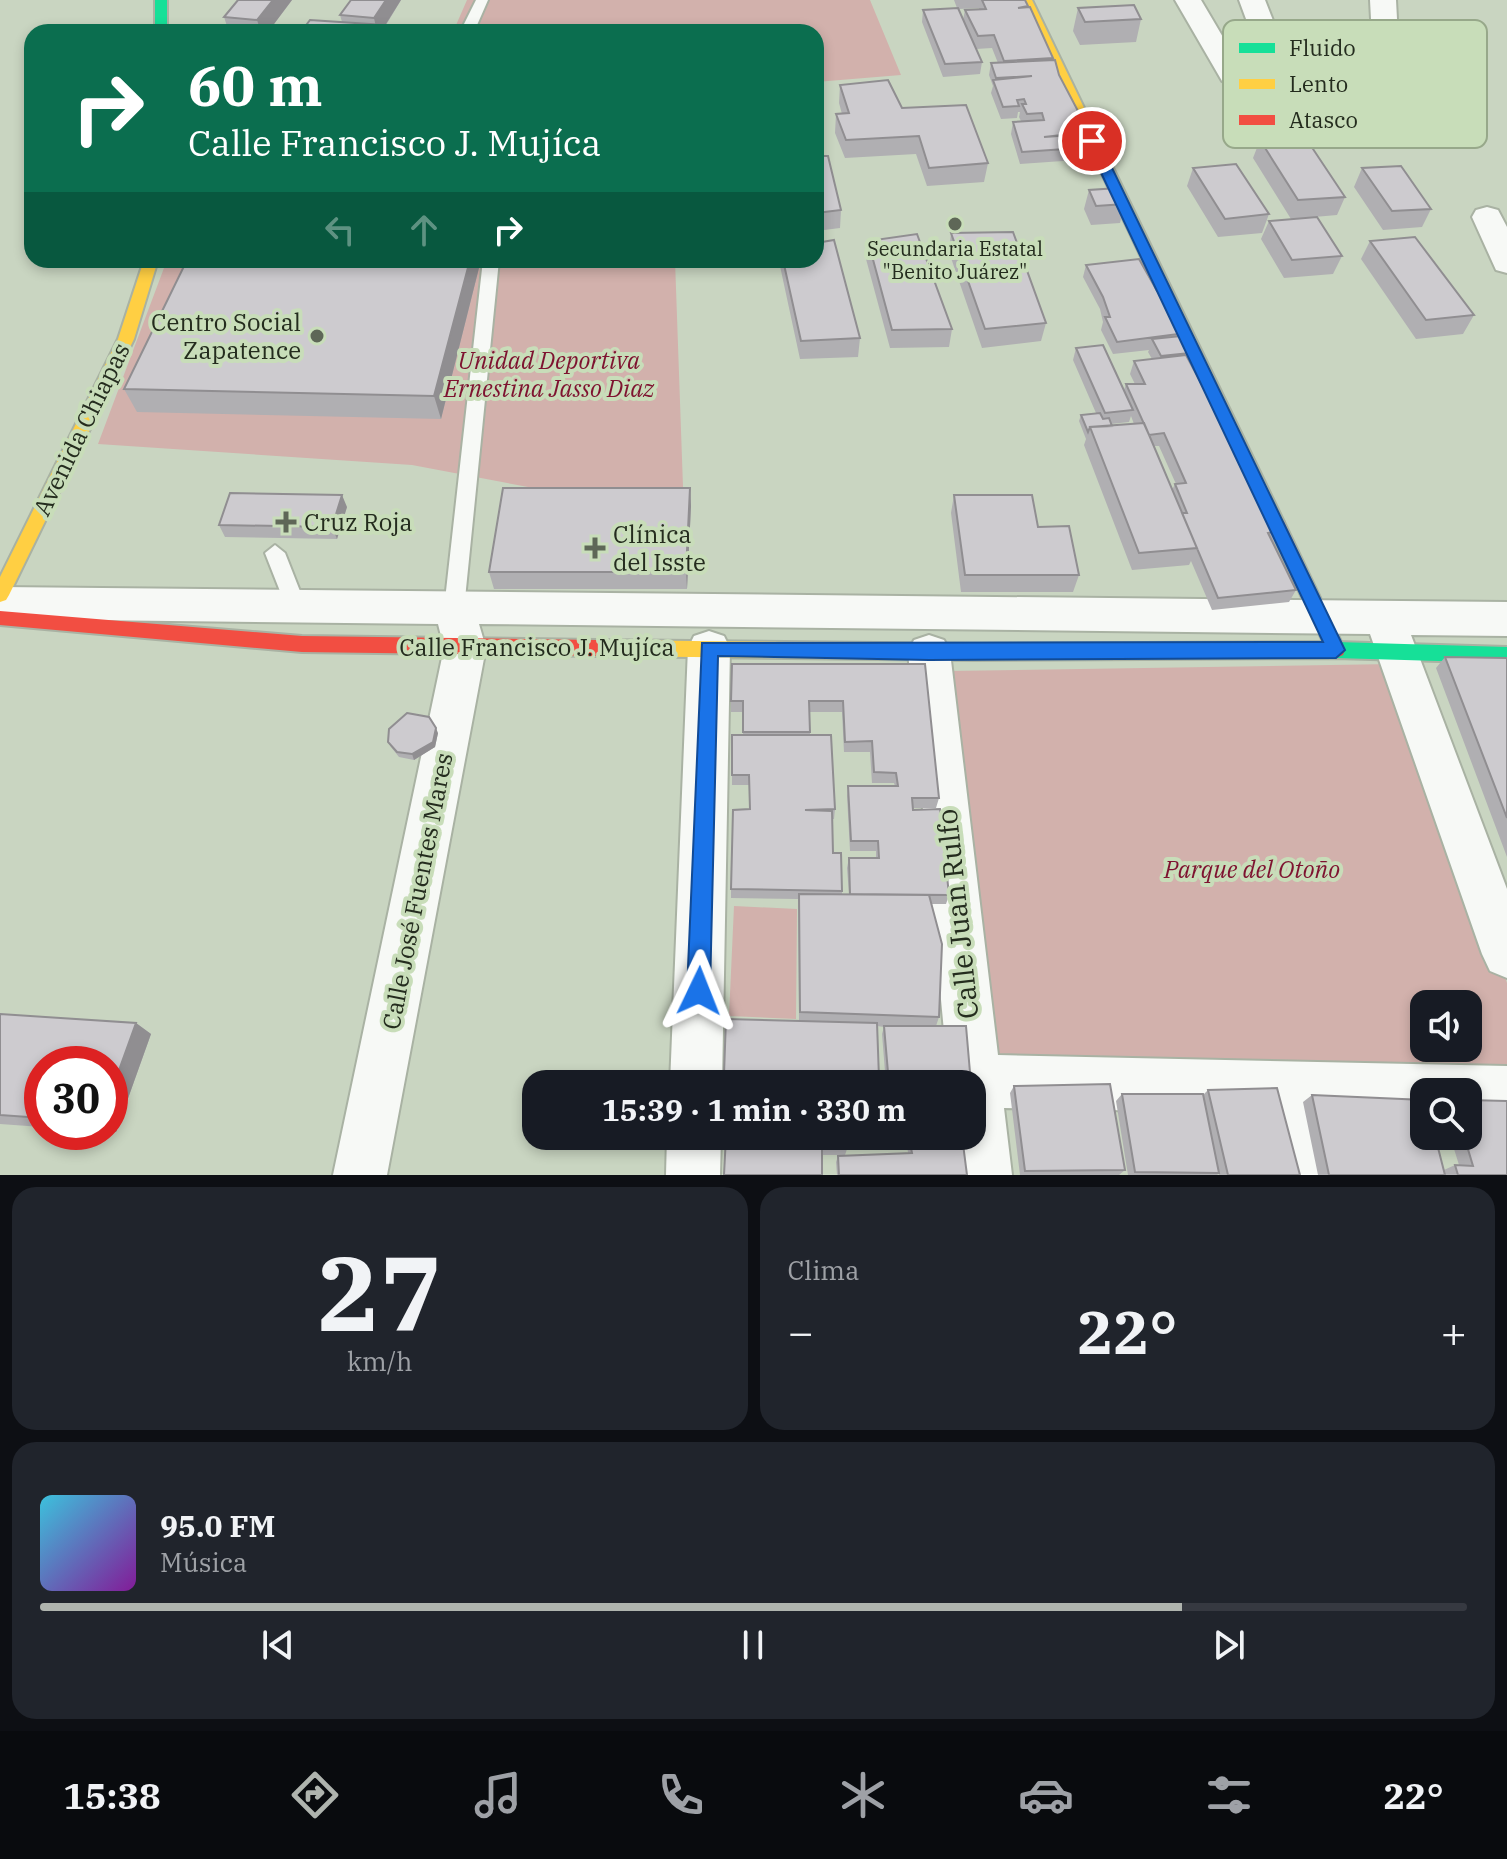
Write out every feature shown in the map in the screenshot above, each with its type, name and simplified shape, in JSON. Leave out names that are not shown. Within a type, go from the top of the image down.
[{"type":"street","points":[[161,0],[161,24]]},
{"type":"street","points":[[1026,0],[1327,635]]},
{"type":"street","points":[[1188,0],[1223,60]]},
{"type":"street","points":[[1252,0],[1260,20]]},
{"type":"street","points":[[1383,0],[1384,20]]},
{"type":"street","points":[[1487,217],[1507,263]]},
{"type":"street","name":"Avenida Chiapas","points":[[0,595],[126,339],[148,268]]},
{"type":"street","name":"Calle Francisco J. Mujíca","points":[[0,603],[297,609],[460,628],[709,648],[929,652],[1076,634]]},
{"type":"street","name":"Calle Francisco J. Mujíca","points":[[0,618],[302,644],[460,628],[1327,635],[1391,636],[1507,655]]},
{"type":"street","name":"Calle Francisco J. Mujíca","points":[[1391,636],[1507,619]]},
{"type":"street","name":"Calle José Fuentes Mares","points":[[360,1175],[460,628]]},
{"type":"street","points":[[1391,636],[1507,954]]},
{"type":"street","points":[[696,1070],[709,648]]},
{"type":"street","name":"Calle Juan Rulfo","points":[[929,652],[974,1070]]},
{"type":"street","points":[[986,1081],[1507,1092]]},
{"type":"street","points":[[1281,1087],[1300,1175]]},
{"type":"street","points":[[693,1175],[694,1150]]},
{"type":"street","name":"Calle Juan Rulfo","points":[[982,1150],[985,1175]]},
{"type":"lane","points":[[471,24],[482,0]]},
{"type":"lane","points":[[460,628],[473,406],[490,268]]},
{"type":"lane","points":[[275,553],[297,609]]},
{"type":"green space","points":[[467,0],[870,0],[901,75],[824,81],[824,24],[456,24]]},
{"type":"green space","name":"Unidad Deportiva Ernestina Jasso Diaz","points":[[164,268],[675,268],[683,487],[544,490],[412,465],[98,444]]},
{"type":"green space","name":"Parque del Otoño","points":[[1393,664],[1507,983],[1507,1079],[996,1065],[949,671]]},
{"type":"green space","points":[[734,906],[797,909],[796,1019],[729,1016]]},
{"type":"building","points":[[238,0],[273,0],[257,20],[224,17]]},
{"type":"building","points":[[351,0],[386,0],[374,18],[340,15]]},
{"type":"building","points":[[982,0],[1025,0],[1028,6],[1018,8],[1030,7],[1053,58],[1004,61],[994,35],[978,36],[965,10],[986,9]]},
{"type":"building","points":[[1134,5],[1141,19],[1085,22],[1078,8]]},
{"type":"building","points":[[958,8],[982,62],[945,64],[923,10]]},
{"type":"building","points":[[310,20],[370,24],[307,24]]},
{"type":"building","points":[[1055,60],[1059,75],[1089,132],[1044,137],[1088,134],[1094,147],[1022,152],[1013,122],[1044,120],[1042,113],[1027,114],[1022,104],[1026,104],[1024,99],[1017,100],[1019,106],[1003,107],[993,80],[1032,76],[996,78],[991,63]]},
{"type":"building","points":[[888,80],[902,108],[966,105],[988,163],[929,168],[919,136],[846,140],[836,114],[849,113],[840,85]]},
{"type":"building","points":[[1265,148],[1312,148],[1345,197],[1298,200]]},
{"type":"building","points":[[824,156],[828,156],[841,210],[824,212]]},
{"type":"building","points":[[1236,164],[1269,214],[1225,219],[1193,168]]},
{"type":"building","points":[[1401,166],[1431,209],[1392,211],[1362,168]]},
{"type":"building","points":[[1118,188],[1125,204],[1096,206],[1089,190]]},
{"type":"building","points":[[1317,217],[1342,256],[1292,260],[1269,221]]},
{"type":"building","points":[[1013,232],[1046,323],[985,329],[951,233]]},
{"type":"building","points":[[917,234],[952,329],[892,330],[868,241]]},
{"type":"building","points":[[1415,237],[1474,315],[1426,320],[1370,241]]},
{"type":"building","points":[[834,240],[860,338],[801,341],[785,268],[824,268],[824,242]]},
{"type":"building","points":[[1139,259],[1157,291],[1163,290],[1186,333],[1117,342],[1105,317],[1110,317],[1103,297],[1086,265]]},
{"type":"building","name":"Centro Social Zapatence","points":[[183,268],[468,268],[434,396],[124,389]]},
{"type":"building","points":[[1181,336],[1190,353],[1161,356],[1152,339]]},
{"type":"building","points":[[1103,345],[1133,410],[1105,413],[1076,348]]},
{"type":"building","points":[[1186,355],[1280,531],[1268,533],[1296,590],[1218,598],[1182,513],[1187,513],[1175,484],[1186,483],[1164,433],[1149,435],[1126,384],[1145,384],[1134,361]]},
{"type":"building","points":[[1100,413],[1103,419],[1109,418],[1112,426],[1090,427],[1088,432],[1081,415]]},
{"type":"building","points":[[1144,423],[1197,548],[1139,553],[1090,427]]},
{"type":"building","name":"Clínica del Isste","points":[[503,488],[690,488],[686,572],[489,572]]},
{"type":"building","points":[[230,493],[342,495],[332,527],[219,525]]},
{"type":"building","points":[[954,495],[1032,495],[1038,527],[1069,526],[1079,575],[965,575]]},
{"type":"building","points":[[1445,657],[1507,658],[1507,818]]},
{"type":"building","points":[[732,664],[925,664],[939,798],[912,798],[913,810],[940,809],[949,895],[850,894],[849,858],[879,858],[878,841],[851,841],[848,786],[898,786],[896,773],[874,772],[872,741],[845,742],[843,701],[809,701],[810,732],[743,732],[743,701],[731,701]]},
{"type":"building","points":[[407,713],[429,717],[436,728],[433,742],[412,754],[397,752],[388,742],[389,729]]},
{"type":"building","points":[[732,735],[831,735],[835,809],[805,810],[832,811],[833,853],[841,853],[842,891],[731,889],[733,810],[750,809],[749,775],[732,775]]},
{"type":"building","points":[[799,894],[929,895],[942,944],[939,1017],[800,1012]]},
{"type":"building","points":[[0,1014],[136,1023],[128,1046],[24,1046],[24,1117],[0,1115]]},
{"type":"building","points":[[726,1019],[877,1023],[879,1070],[724,1070]]},
{"type":"building","points":[[884,1026],[966,1026],[970,1070],[888,1070]]},
{"type":"building","points":[[1110,1084],[1125,1170],[1025,1171],[1014,1086]]},
{"type":"building","points":[[1277,1088],[1300,1175],[1228,1175],[1208,1090]]},
{"type":"building","points":[[1122,1094],[1203,1094],[1219,1173],[1135,1172]]},
{"type":"building","points":[[1312,1095],[1410,1099],[1410,1150],[1439,1150],[1445,1175],[1329,1175]]},
{"type":"building","points":[[1482,1100],[1507,1101],[1507,1175],[1458,1175],[1455,1165],[1473,1166],[1468,1150],[1482,1150]]},
{"type":"building","points":[[725,1150],[822,1150],[822,1175],[724,1175]]},
{"type":"building","points":[[911,1150],[964,1150],[967,1175],[839,1175],[838,1156],[912,1153]]},
{"type":"traffic: fast","points":[[161,0],[161,24]]},
{"type":"traffic: fast","points":[[975,652],[1336,650],[1507,655]]},
{"type":"traffic: slow","points":[[1026,0],[1275,522]]},
{"type":"traffic: slow","points":[[0,595],[126,339],[148,268]]},
{"type":"traffic: slow","points":[[596,648],[975,652]]},
{"type":"traffic: jam","points":[[1275,522],[1336,650]]},
{"type":"traffic: jam","points":[[0,618],[302,644],[596,648]]},
{"type":"place","name":"Secundaria Estatal \"Benito Juárez\"","points":[[955,224]]},
{"type":"place","name":"Centro Social Zapatence","points":[[317,336]]},
{"type":"place","name":"Cruz Roja","points":[[286,522]]},
{"type":"place","name":"Clínica del Isste","points":[[595,548]]},
{"type":"route","points":[[699,991],[709,648],[929,652],[1336,650],[1092,141]]}]
